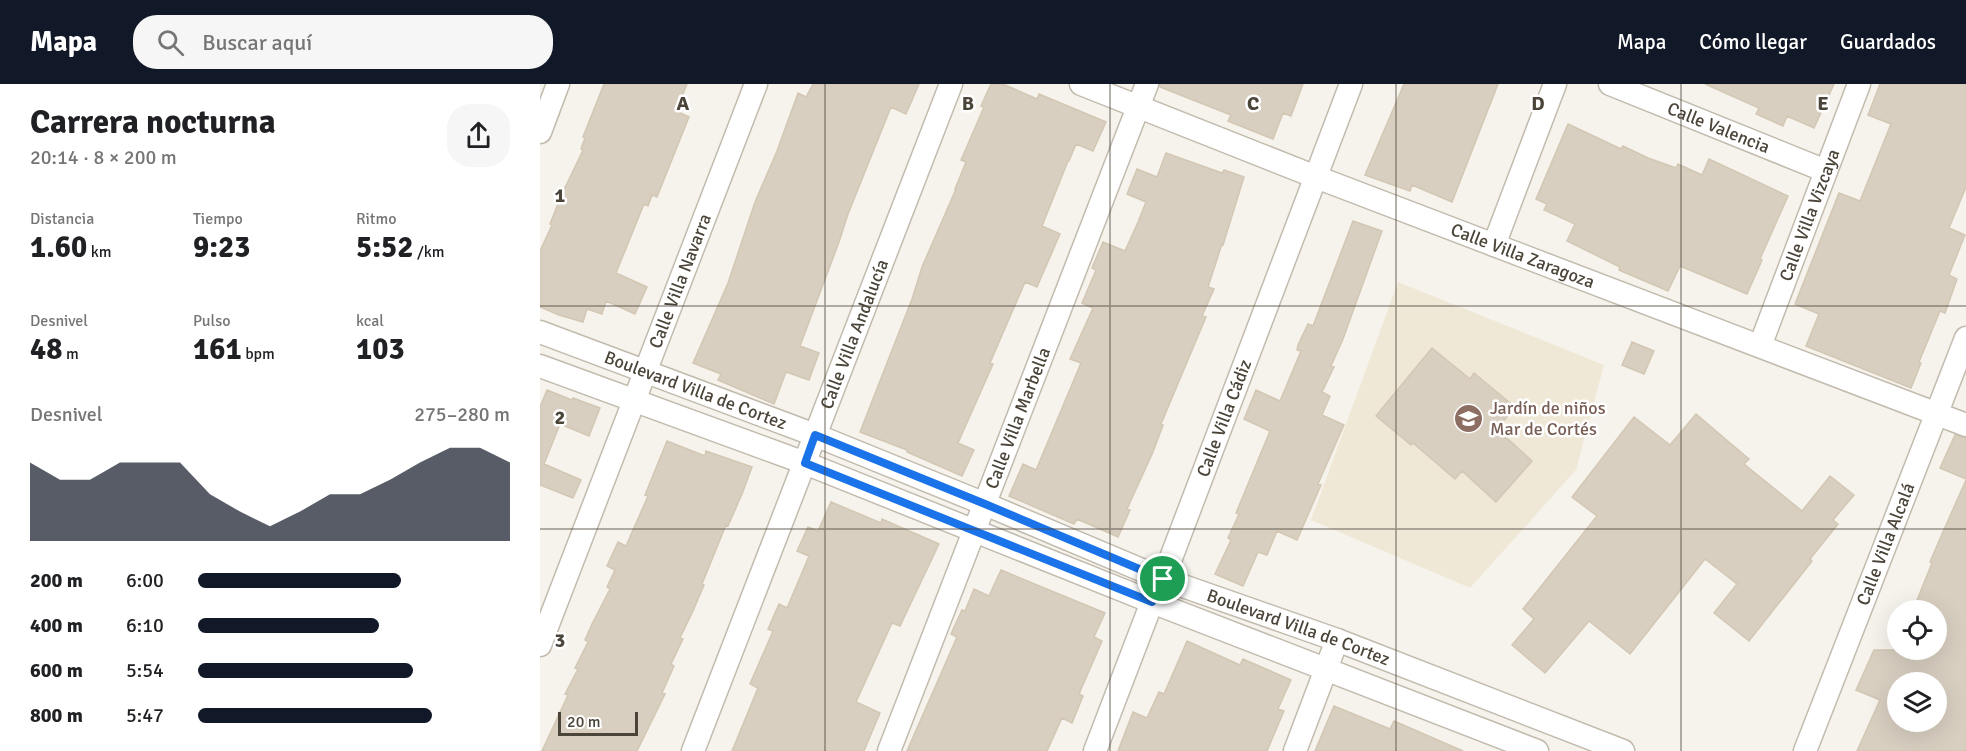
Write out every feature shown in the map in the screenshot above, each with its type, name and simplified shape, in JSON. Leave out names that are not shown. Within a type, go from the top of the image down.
[{"type":"street","points":[[540,132],[558,84]]},
{"type":"street","name":"Calle Villa Navarra","points":[[540,645],[756,84]]},
{"type":"street","name":"Calle Villa Andalucía","points":[[693,751],[951,84]]},
{"type":"street","name":"Calle Villa Zaragoza","points":[[1082,84],[1316,177],[1966,425]]},
{"type":"street","name":"Calle Villa Marbella","points":[[889,751],[1147,84]]},
{"type":"street","name":"Calle Villa Cádiz","points":[[1095,751],[1352,84]]},
{"type":"street","points":[[1494,245],[1555,84]]},
{"type":"street","name":"Calle Valencia","points":[[1610,84],[1826,171]]},
{"type":"street","name":"Calle Villa Vizcaya","points":[[1760,346],[1859,84]]},
{"type":"street","name":"Boulevard Villa de Cortez","points":[[540,332],[815,435],[1163,579],[1337,640],[1609,748]]},
{"type":"street","name":"Calle Villa Alcalá","points":[[1805,751],[1966,338]]},
{"type":"street","name":"Boulevard Villa de Cortez","points":[[540,366],[805,463],[1326,671],[1537,751]]},
{"type":"street","points":[[1295,751],[1337,640]]},
{"type":"shaded area","name":"Jardín de niños Mar de Cortés","points":[[1398,282],[1604,365],[1576,470],[1470,588],[1311,520]]},
{"type":"building","points":[[604,84],[687,84],[676,111],[689,117],[657,197],[652,195],[648,206],[644,204],[616,273],[647,287],[635,314],[606,301],[602,314],[587,309],[583,322],[540,307],[540,251],[552,225],[550,224],[561,196],[583,150],[581,149],[585,138],[583,137]]},
{"type":"building","points":[[813,84],[919,84],[906,114],[891,107],[848,214],[800,346],[819,353],[809,380],[786,372],[774,404],[718,380],[721,374],[693,363],[728,283],[755,202],[798,93],[806,97]]},
{"type":"building","points":[[991,84],[1003,84],[1037,99],[1039,94],[1106,122],[1093,151],[1076,144],[1068,161],[1042,226],[1060,234],[1037,287],[1025,282],[990,363],[993,364],[958,443],[974,450],[962,476],[907,452],[907,450],[860,432],[912,299],[922,267],[956,189],[966,162],[961,160],[984,107],[981,106]]},
{"type":"building","points":[[1160,84],[1303,84],[1291,116],[1283,113],[1273,139],[1228,121],[1231,115],[1160,87]]},
{"type":"building","points":[[1404,84],[1498,84],[1452,202],[1412,185],[1410,191],[1365,175]]},
{"type":"building","points":[[1705,84],[1834,84],[1814,128],[1787,116],[1783,126],[1756,114],[1759,108]]},
{"type":"building","points":[[1880,84],[1966,84],[1966,187],[1949,228],[1965,235],[1949,275],[1957,279],[1945,313],[1940,311],[1911,388],[1806,346],[1819,314],[1795,304],[1839,193],[1860,201],[1891,124],[1868,115]]},
{"type":"building","points":[[1568,124],[1621,149],[1623,146],[1648,158],[1676,168],[1678,164],[1702,175],[1709,159],[1788,196],[1747,294],[1680,266],[1668,291],[1619,270],[1620,267],[1567,241],[1575,224],[1544,210],[1547,204],[1536,199]]},
{"type":"building","points":[[1166,153],[1222,173],[1224,170],[1244,177],[1208,287],[1214,289],[1202,316],[1206,317],[1161,424],[1163,425],[1153,452],[1127,509],[1130,510],[1118,537],[1077,519],[1074,524],[1009,496],[1023,464],[1036,470],[1081,363],[1070,359],[1093,308],[1082,303],[1096,270],[1092,268],[1103,242],[1125,251],[1146,202],[1127,194],[1137,169],[1157,177]]},
{"type":"building","points":[[1353,221],[1382,231],[1331,366],[1334,367],[1322,392],[1330,396],[1322,415],[1344,425],[1297,540],[1277,531],[1267,555],[1258,552],[1243,586],[1215,574],[1231,540],[1228,538],[1239,514],[1236,513],[1270,431],[1244,419],[1256,390],[1280,401],[1301,351],[1297,350],[1298,345],[1308,324],[1313,326]]},
{"type":"building","points":[[1632,342],[1654,351],[1644,374],[1622,365]]},
{"type":"building","points":[[1432,348],[1470,379],[1474,373],[1515,407],[1497,429],[1532,461],[1496,502],[1462,471],[1455,479],[1413,443],[1411,445],[1376,416]]},
{"type":"building","points":[[547,390],[600,408],[589,436],[560,424],[544,464],[581,480],[573,498],[540,485],[540,407]]},
{"type":"building","points":[[1696,414],[1749,459],[1744,464],[1802,511],[1830,476],[1854,495],[1833,520],[1838,524],[1749,641],[1714,613],[1737,584],[1705,559],[1630,654],[1589,621],[1545,673],[1512,645],[1534,619],[1523,609],[1597,516],[1572,497],[1634,417],[1670,445]]},
{"type":"building","points":[[1955,435],[1966,438],[1966,479],[1940,468]]},
{"type":"building","points":[[667,441],[705,456],[706,451],[752,467],[680,638],[683,639],[671,664],[674,666],[662,693],[665,694],[637,751],[542,751],[568,695],[565,694],[588,642],[585,640],[610,589],[607,587],[615,570],[607,566],[618,542],[626,546],[648,496],[645,495]]},
{"type":"building","points":[[1966,480],[1966,751],[1857,751],[1880,700],[1856,690],[1874,650],[1887,650],[1887,660],[1947,660],[1947,600],[1917,600],[1932,563],[1930,562]]},
{"type":"building","points":[[831,502],[881,523],[882,519],[939,544],[900,626],[892,623],[856,702],[880,713],[864,751],[732,751],[758,688],[750,684],[773,631],[768,629],[779,604],[787,608],[809,556],[797,551],[808,527],[818,531]]},
{"type":"building","points":[[1001,570],[1105,613],[1094,637],[1102,641],[1079,694],[1083,696],[1072,723],[1062,718],[1047,751],[907,751],[957,637],[951,634],[962,610],[965,611],[974,589],[989,596]]},
{"type":"building","points":[[1187,641],[1240,665],[1243,659],[1291,680],[1278,709],[1284,711],[1267,751],[1118,751],[1133,712],[1147,718],[1159,692],[1164,694]]},
{"type":"building","points":[[1334,706],[1390,729],[1394,721],[1463,751],[1315,751]]},
{"type":"place","name":"Jardín de niños Mar de Cortés","points":[[1469,418]]},
{"type":"route","points":[[815,435],[1163,579],[1152,602],[805,463],[815,435]]}]
